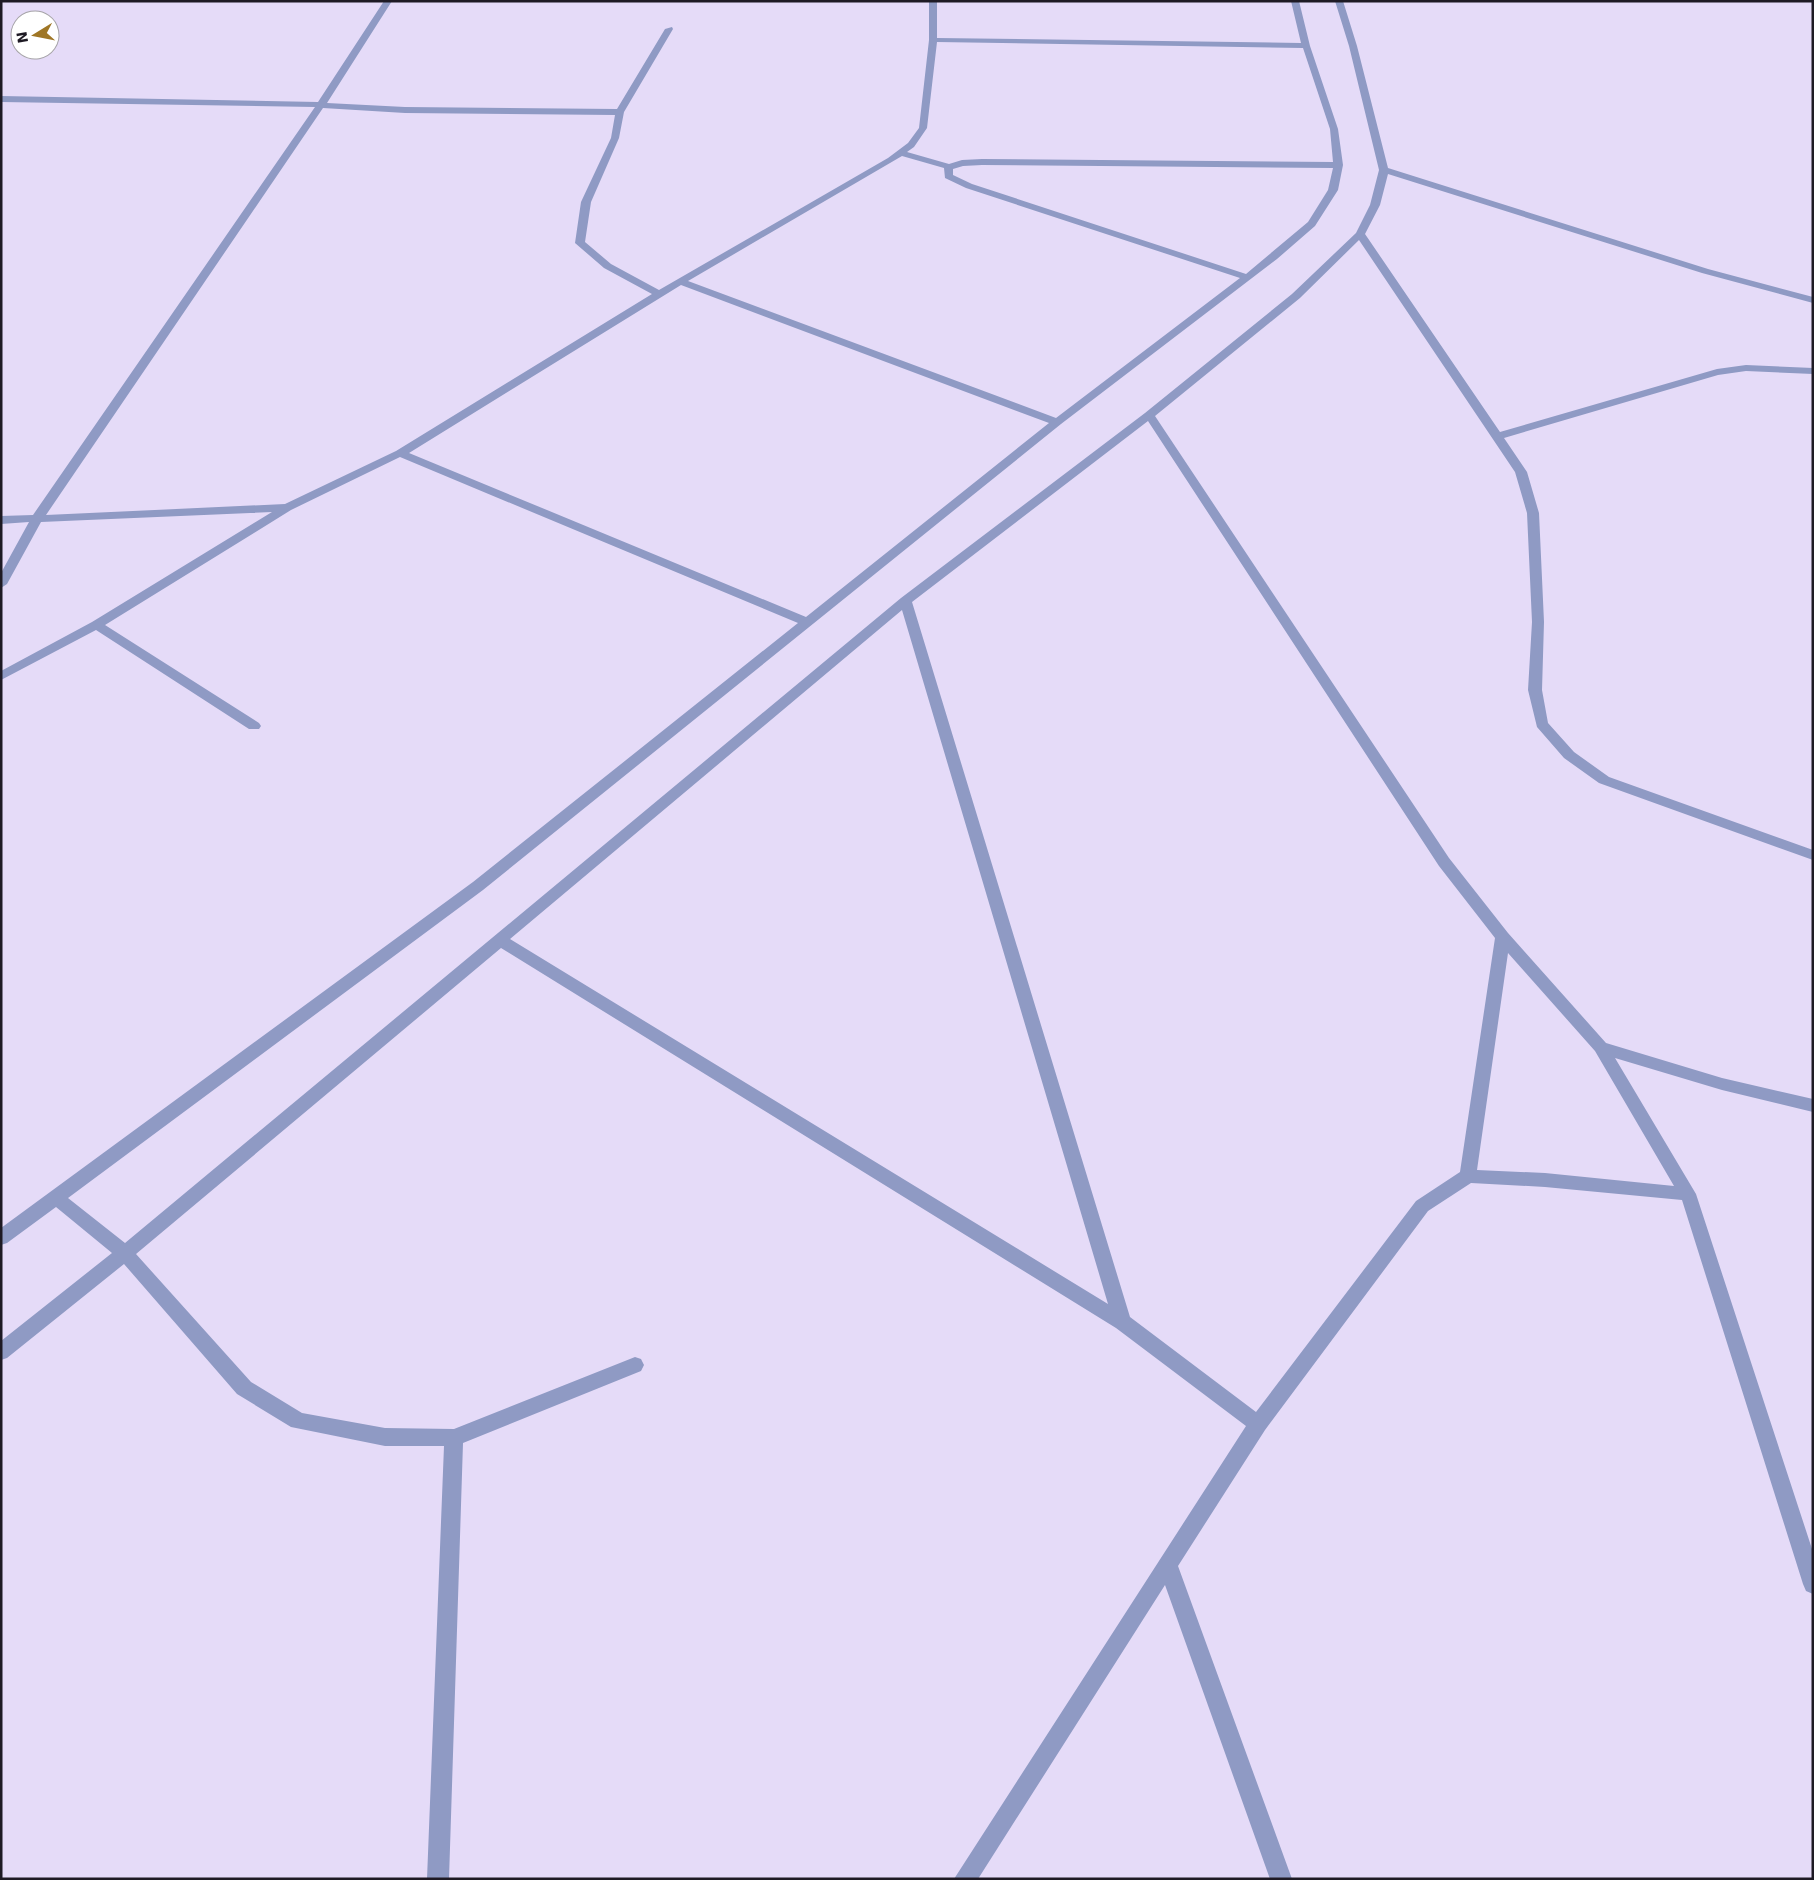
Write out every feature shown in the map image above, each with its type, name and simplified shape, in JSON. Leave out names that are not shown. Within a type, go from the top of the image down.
[{"type":"street","points":[[1,584],[38,517],[321,105],[388,1]]},
{"type":"street","points":[[1,676],[96,625],[287,508],[400,453],[680,281],[901,153],[911,145],[923,128],[933,40],[933,1]]},
{"type":"street","points":[[1,1238],[478,886],[1057,422],[1274,257],[1312,224],[1333,190],[1338,165],[1334,129],[1306,46],[1295,1]]},
{"type":"street","points":[[1,1352],[126,1253],[905,601],[1149,415],[1296,296],[1360,234],[1376,205],[1384,170],[1353,46],[1339,1]]},
{"type":"street","points":[[660,294],[618,274],[592,257],[580,243],[586,202],[615,138],[620,112],[669,30]]},
{"type":"street","points":[[933,40],[1306,46]]},
{"type":"street","points":[[1,99],[321,105],[405,110],[620,112]]},
{"type":"street","points":[[901,153],[949,167],[962,163],[982,162],[1338,165]]},
{"type":"street","points":[[949,167],[948,176],[969,186],[1246,278]]},
{"type":"street","points":[[1384,170],[1705,271],[1813,300]]},
{"type":"street","points":[[1360,234],[1521,472],[1533,513],[1538,622],[1535,690],[1542,724],[1569,755],[1604,780],[1813,855]]},
{"type":"street","points":[[680,281],[1057,422]]},
{"type":"street","points":[[1498,436],[1717,372],[1746,368],[1813,370]]},
{"type":"street","points":[[1149,415],[1444,862],[1503,937],[1601,1047],[1688,1194],[1813,1584]]},
{"type":"street","points":[[400,453],[807,622]]},
{"type":"street","points":[[1,520],[287,508]]},
{"type":"street","points":[[905,601],[1122,1322]]},
{"type":"street","points":[[96,625],[254,726]]},
{"type":"street","points":[[1468,1176],[1503,937]]},
{"type":"street","points":[[500,940],[1122,1322],[1258,1424]]},
{"type":"street","points":[[1601,1047],[1722,1084],[1813,1106]]},
{"type":"street","points":[[965,1879],[1258,1424],[1422,1206],[1468,1176],[1545,1180],[1688,1194]]},
{"type":"street","points":[[55,1197],[126,1253],[244,1388],[298,1421],[386,1437],[454,1438],[635,1365]]},
{"type":"street","points":[[438,1879],[454,1438]]},
{"type":"street","points":[[1168,1565],[1281,1879]]}]
